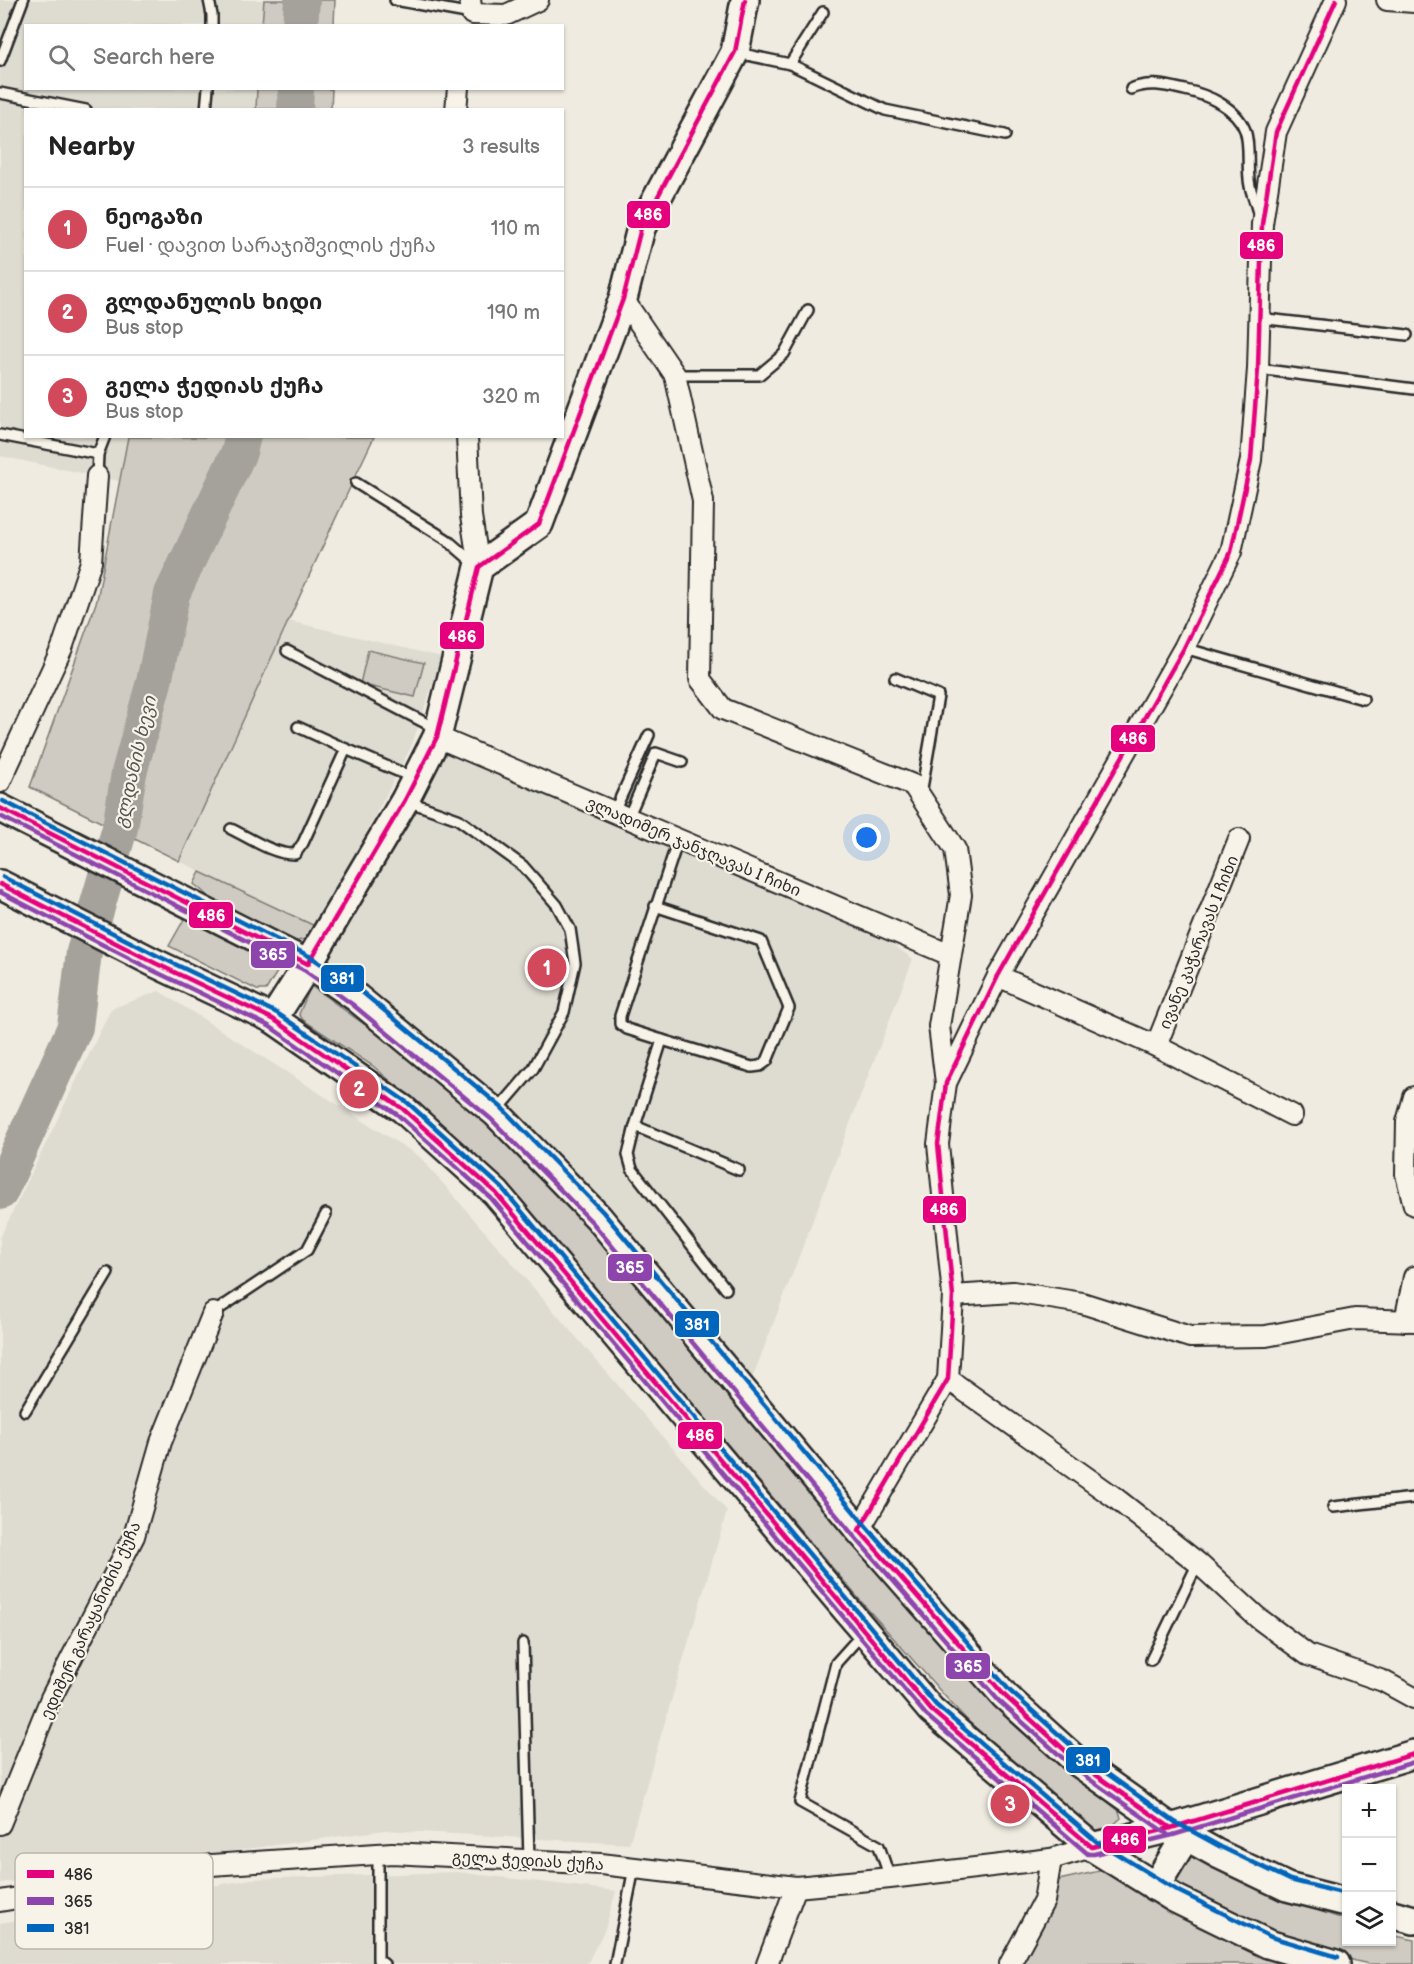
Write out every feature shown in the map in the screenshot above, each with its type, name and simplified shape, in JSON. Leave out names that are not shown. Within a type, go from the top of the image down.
[{"type":"main road","points":[[273,1019],[411,790],[438,734],[479,567],[539,524],[623,299],[641,228],[735,52],[745,0]]},
{"type":"main road","points":[[7,812],[308,964],[357,998],[496,1113],[598,1217],[859,1530],[1005,1696],[1079,1763],[1184,1828],[1218,1854],[1287,1887],[1342,1901]]},
{"type":"main road","points":[[0,884],[155,963],[273,1019],[403,1109],[496,1193],[931,1710],[1092,1847],[1155,1887],[1268,1944],[1332,1964]]},
{"type":"main road","points":[[1092,1847],[1184,1828],[1414,1754]]},
{"type":"main road","points":[[1155,1887],[1184,1828]]},
{"type":"main road","points":[[1396,1915],[1414,1920]]},
{"type":"street","points":[[470,13],[506,15],[538,0]]},
{"type":"street","points":[[946,1083],[998,976],[1184,648],[1231,552],[1251,460],[1258,369],[1262,224],[1276,132],[1336,0]]},
{"type":"street","points":[[1387,0],[1414,2]]},
{"type":"street","points":[[456,108],[458,90]]},
{"type":"street","points":[[623,299],[675,375],[703,501],[700,679],[723,709],[913,785],[955,849],[960,895],[939,1026],[946,1083],[938,1144],[953,1296],[948,1379],[859,1530]]},
{"type":"street","points":[[467,438],[471,516],[479,567]]},
{"type":"street","points":[[0,782],[62,648],[92,562],[96,476]]},
{"type":"street","name":"ვლადიმერ ჯანჯღავას I ჩიხი","points":[[438,734],[678,840],[950,955]]},
{"type":"street","name":"ივანე კაჭარავას I ჩიხი","points":[[1156,1046],[1239,839]]},
{"type":"street","name":"ივანე კაჭარავას I ჩიხი","points":[[998,976],[1156,1046],[1292,1115]]},
{"type":"street","points":[[1414,1097],[1407,1122],[1406,1174],[1414,1205]]},
{"type":"street","points":[[953,1296],[1013,1292],[1082,1303],[1190,1337],[1266,1336],[1355,1319],[1410,1321],[1414,1277]]},
{"type":"street","name":"ედიშერ გარაყანიძის ქუჩა","points":[[0,1824],[51,1698],[134,1536],[161,1443],[213,1313]]},
{"type":"street","points":[[948,1379],[1114,1497],[1198,1563],[1258,1618],[1308,1655],[1383,1681],[1414,1698]]},
{"type":"street","name":"გელა ჭედიას ქუჩა","points":[[213,1865],[392,1853],[601,1864],[796,1887],[1051,1859],[1092,1847]]},
{"type":"street","points":[[1010,1964],[1044,1901],[1051,1859]]},
{"type":"street","points":[[767,1964],[796,1887]]},
{"type":"street","name":"გელა ჭედიას ქუჩა","points":[[0,1901],[15,1898]]},
{"type":"lane","points":[[0,61],[23,0]]},
{"type":"lane","points":[[209,0],[212,24]]},
{"type":"lane","points":[[395,0],[470,13]]},
{"type":"lane","points":[[790,64],[823,12]]},
{"type":"lane","points":[[735,52],[790,64],[885,110],[1005,135]]},
{"type":"lane","points":[[1131,88],[1140,85],[1163,85],[1197,93],[1220,103],[1236,115],[1245,131],[1250,185],[1262,224]]},
{"type":"lane","points":[[206,108],[208,90]]},
{"type":"lane","points":[[0,93],[76,108]]},
{"type":"lane","points":[[675,375],[759,375],[784,354],[808,310]]},
{"type":"lane","points":[[1259,318],[1407,335]]},
{"type":"lane","points":[[1258,369],[1414,389]]},
{"type":"lane","points":[[0,435],[98,454]]},
{"type":"lane","points":[[96,476],[98,454],[104,438]]},
{"type":"lane","points":[[356,483],[446,539],[479,567]]},
{"type":"lane","points":[[1184,648],[1363,699]]},
{"type":"lane","points":[[287,651],[438,734]]},
{"type":"lane","points":[[895,678],[938,696],[921,796]]},
{"type":"lane","points":[[298,727],[346,749],[458,819],[523,866],[557,905],[570,929],[575,963],[564,1012],[533,1069],[496,1113]]},
{"type":"lane","points":[[621,815],[649,735]]},
{"type":"lane","points":[[231,829],[274,849],[295,854],[303,843],[346,749]]},
{"type":"lane","points":[[621,815],[656,753],[682,762]]},
{"type":"lane","points":[[655,906],[761,941],[789,1008],[767,1061],[760,1066],[752,1066],[662,1040],[627,1029],[620,1024],[620,1016],[655,906],[678,840]]},
{"type":"lane","points":[[662,1040],[634,1126],[628,1155],[632,1169],[726,1289]]},
{"type":"lane","points":[[634,1126],[739,1170]]},
{"type":"lane","points":[[213,1313],[307,1250],[326,1214]]},
{"type":"lane","points":[[25,1411],[108,1272]]},
{"type":"lane","points":[[1333,1507],[1414,1498]]},
{"type":"lane","points":[[1151,1660],[1198,1563]]},
{"type":"lane","points":[[865,1630],[836,1663],[800,1802],[879,1846],[890,1878]]},
{"type":"lane","points":[[523,1643],[529,1860]]},
{"type":"lane","points":[[377,1962],[378,1854]]},
{"type":"lane","points":[[615,1964],[634,1868]]},
{"type":"shaded area","points":[[0,0],[264,0],[262,24],[24,24],[24,90],[257,90],[256,108],[24,108],[24,438],[128,438],[119,481],[0,456]]},
{"type":"shaded area","points":[[264,0],[335,0],[334,24],[262,24]]},
{"type":"shaded area","points":[[257,90],[332,90],[331,108],[256,108]]},
{"type":"shaded area","points":[[128,438],[374,438],[179,861],[30,787],[97,600]]},
{"type":"shaded area","points":[[289,621],[442,657],[411,747],[317,927],[179,861]]},
{"type":"shaded area","points":[[368,650],[424,663],[415,697],[360,684]]},
{"type":"shaded area","points":[[444,750],[872,930],[913,959],[752,1379],[429,1040],[323,965]]},
{"type":"shaded area","points":[[200,872],[317,927],[305,939],[290,943],[218,904],[194,884]]},
{"type":"shaded area","points":[[186,916],[276,965],[277,972],[266,990],[257,990],[169,946]]},
{"type":"shaded area","points":[[311,986],[432,1073],[524,1156],[585,1220],[1001,1707],[1047,1753],[1119,1811],[1121,1818],[1101,1836],[1016,1772],[865,1606],[505,1187],[446,1128],[373,1066],[303,1020],[299,1014]]},
{"type":"shaded area","points":[[159,991],[420,1157],[727,1511],[629,1844],[385,1830],[213,1854],[15,1853],[15,1881],[0,1883],[0,1238],[111,1009]]},
{"type":"shaded area","points":[[1188,1855],[1267,1893],[1342,1919],[1342,1946],[1396,1946],[1396,1936],[1414,1940],[1414,1964],[1369,1964],[1356,1961],[1245,1924],[1167,1880]]},
{"type":"shaded area","points":[[1104,1870],[1271,1959],[1292,1964],[1016,1964],[1059,1880]]},
{"type":"shaded area","points":[[457,1872],[616,1891],[605,1929],[587,1964],[0,1964],[0,1923],[15,1920],[15,1949],[213,1949],[213,1886],[252,1879]]},
{"type":"waterway","name":"გლდანის ხევი","points":[[300,24],[302,0]]},
{"type":"waterway","name":"გლდანის ხევი","points":[[295,108],[296,90]]},
{"type":"waterway","name":"გლდანის ხევი","points":[[0,1192],[75,1027],[84,952],[120,828],[129,773],[154,682],[172,594],[239,452],[242,438]]},
{"type":"transit line","name":"486","points":[[0,808],[308,964],[405,800],[437,737],[479,567],[539,524],[623,299],[641,228],[735,52],[745,0]]},
{"type":"transit line","name":"486","points":[[1171,1828],[1079,1763],[1005,1696],[859,1530],[948,1379],[953,1296],[938,1144],[946,1083],[998,976],[1184,648],[1231,552],[1251,460],[1258,369],[1262,224],[1276,132],[1336,0]]},
{"type":"transit line","name":"381","points":[[3,801],[311,957],[362,992],[501,1107],[603,1212],[865,1525],[1010,1691],[1084,1757],[1175,1822],[1290,1880],[1342,1893]]},
{"type":"transit line","name":"365","points":[[0,816],[304,970],[352,1004],[491,1119],[592,1222],[853,1535],[999,1701],[1075,1769],[1167,1834]]},
{"type":"transit line","name":"381","points":[[3,877],[158,956],[277,1013],[408,1103],[502,1188],[936,1705],[1096,1841],[1178,1891],[1271,1937],[1338,1957]]},
{"type":"transit line","name":"486","points":[[0,884],[155,963],[273,1019],[403,1109],[496,1193],[931,1710],[1092,1847],[1171,1828],[1414,1754]]},
{"type":"transit line","name":"365","points":[[0,892],[152,970],[269,1026],[398,1115],[491,1198],[926,1715],[1088,1854],[1173,1835],[1414,1762]]},
{"type":"place","name":"ნეოგაზი","points":[[547,968]]},
{"type":"place","name":"გლდანულის ხიდი","points":[[359,1089]]},
{"type":"place","name":"გელა ჭედიას ქუჩა","points":[[1010,1804]]}]
